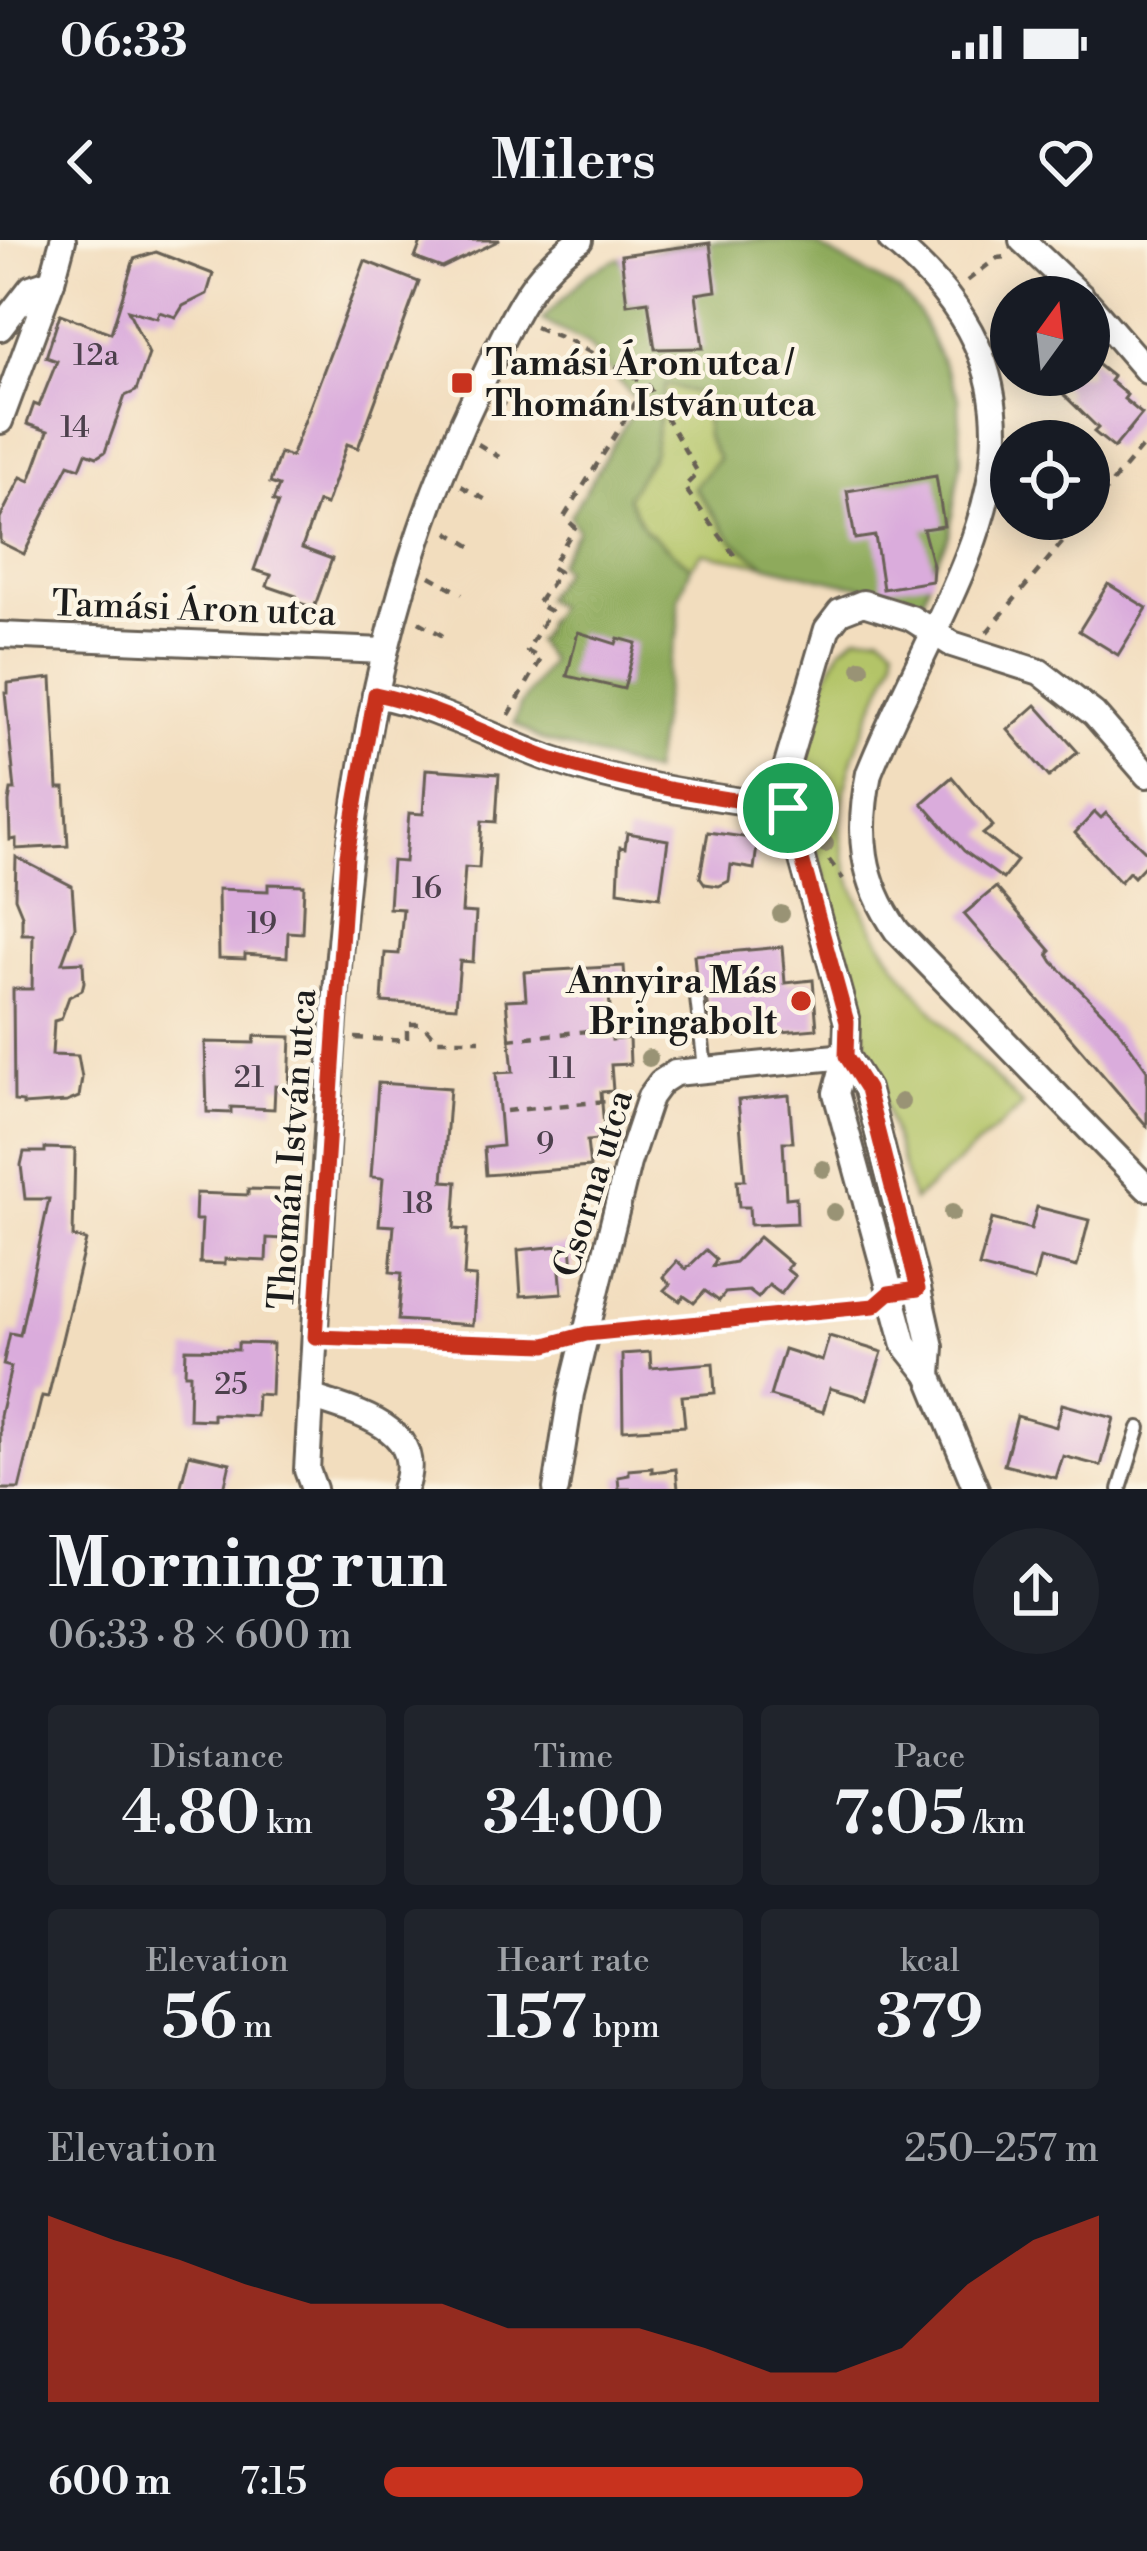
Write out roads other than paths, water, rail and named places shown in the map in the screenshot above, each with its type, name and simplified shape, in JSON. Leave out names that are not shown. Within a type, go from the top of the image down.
[{"type":"street","points":[[0,422],[63,240]]},
{"type":"street","name":"Thomán István utca","points":[[314,1489],[307,1470],[347,855],[384,651],[407,562],[458,432],[497,350],[530,285],[556,256],[580,240]]},
{"type":"street","points":[[892,240],[952,300],[981,357],[992,412],[994,458],[980,531],[868,773],[863,802],[868,879],[897,931],[1147,1188]]},
{"type":"street","points":[[1028,247],[1059,276]]},
{"type":"street","points":[[0,328],[31,288],[52,280]]},
{"type":"street","points":[[1110,328],[1147,371]]},
{"type":"street","points":[[976,1489],[929,1375],[905,1345],[889,1293],[836,1094],[846,1056],[847,1022],[788,808],[784,772],[827,629],[840,612],[863,603],[911,618],[952,644],[1040,672],[1094,714],[1147,775]]},
{"type":"street","name":"Tamási Áron utca","points":[[0,634],[384,651]]},
{"type":"street","points":[[375,694],[403,700],[612,778],[788,808]]},
{"type":"street","points":[[846,1056],[867,1089],[931,1347],[929,1375]]},
{"type":"street","name":"Csorna utca","points":[[556,1489],[567,1412],[628,1163],[650,1097],[675,1073],[846,1056]]},
{"type":"street","points":[[311,1397],[389,1427],[403,1441],[410,1461],[404,1489]]},
{"type":"lane","points":[[697,998],[705,1069]]},
{"type":"lane","points":[[1120,1489],[1139,1428]]},
{"type":"place","name":"Tamási Áron utca / Thomán István utca","points":[[462,383]]},
{"type":"place","name":"Annyira Más Bringabolt","points":[[801,1001]]}]
